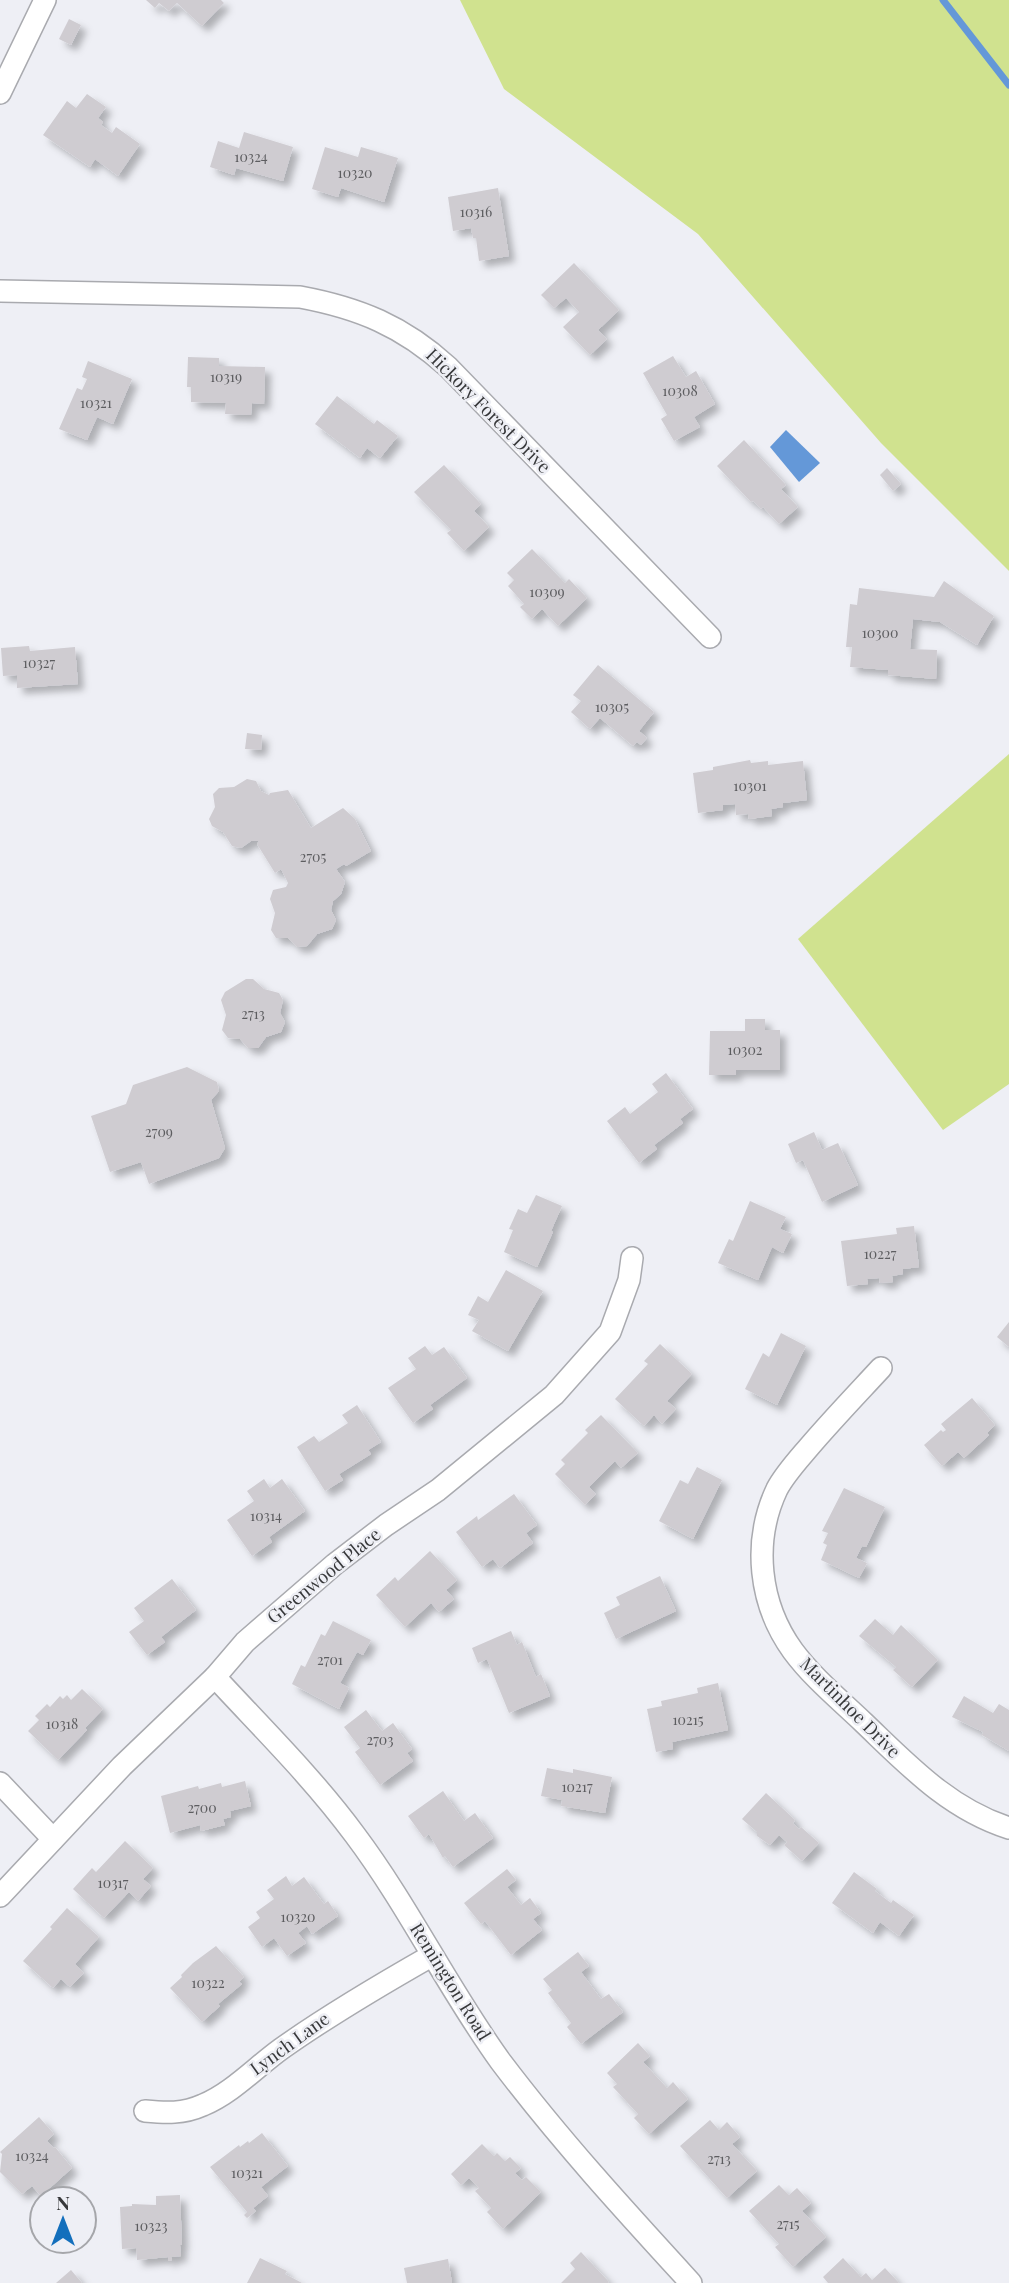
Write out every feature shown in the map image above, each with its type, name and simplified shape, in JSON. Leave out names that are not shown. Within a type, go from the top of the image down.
[{"type":"street","points":[[0,93],[45,0]]},
{"type":"street","name":"Hickory Forest Drive","points":[[0,291],[300,297],[336,303],[369,314],[398,328],[430,350],[448,367],[710,637]]},
{"type":"street","name":"Greenwood Place","points":[[0,1896],[122,1766],[215,1677],[245,1642],[335,1564],[438,1490],[554,1395],[610,1332],[629,1280],[632,1258]]},
{"type":"street","name":"Martinhoe Drive","points":[[881,1368],[828,1424],[778,1488],[768,1514],[762,1542],[762,1572],[767,1599],[792,1649],[810,1672],[928,1783],[960,1807],[1009,1828]]},
{"type":"street","name":"Remington Road","points":[[215,1677],[316,1785],[355,1835],[391,1885],[431,1956],[500,2059],[547,2122],[691,2283]]},
{"type":"street","points":[[0,1783],[53,1839]]},
{"type":"street","name":"Lynch Lane","points":[[145,2111],[174,2114],[203,2105],[336,2011],[431,1956]]},
{"type":"green space","points":[[460,0],[1009,0],[1009,571],[881,443],[698,234],[504,89]]},
{"type":"green space","points":[[1009,754],[1009,1084],[943,1130],[798,939]]},
{"type":"water","points":[[786,430],[820,463],[799,482],[770,447]]},
{"type":"building","points":[[146,0],[221,0],[224,3],[202,26],[177,3],[169,11],[159,3],[155,8]]},
{"type":"building","points":[[69,19],[81,25],[71,45],[59,39]]},
{"type":"building","points":[[87,94],[106,107],[98,118],[103,122],[101,125],[112,133],[116,127],[140,144],[118,176],[95,159],[90,167],[43,135],[67,101],[76,108]]},
{"type":"building","points":[[244,132],[293,147],[283,181],[236,168],[234,175],[210,167],[218,141],[239,148]]},
{"type":"building","points":[[325,147],[358,157],[361,147],[398,158],[384,202],[341,188],[338,197],[312,189]]},
{"type":"building","points":[[498,188],[509,256],[479,261],[476,238],[473,238],[471,228],[453,231],[448,197]]},
{"type":"building","points":[[574,263],[619,310],[598,330],[607,339],[590,355],[563,327],[579,312],[566,298],[554,308],[541,295]]},
{"type":"building","points":[[673,356],[686,377],[696,371],[715,404],[694,417],[700,427],[674,441],[661,419],[667,415],[643,373]]},
{"type":"building","points":[[188,357],[219,358],[219,366],[265,367],[264,404],[252,403],[251,415],[225,414],[226,403],[191,402],[191,387],[187,387]]},
{"type":"building","points":[[88,361],[132,379],[113,424],[97,417],[87,440],[59,429],[77,388],[82,390],[87,379],[82,377]]},
{"type":"building","points":[[337,396],[374,424],[377,420],[398,436],[380,458],[367,448],[360,458],[315,424]]},
{"type":"building","points":[[744,440],[786,485],[781,489],[798,507],[779,524],[763,507],[761,509],[751,502],[717,466]]},
{"type":"building","points":[[444,465],[481,504],[474,511],[489,527],[464,551],[447,533],[451,530],[414,492]]},
{"type":"building","points":[[887,468],[901,484],[893,491],[880,475]]},
{"type":"building","points":[[532,549],[565,583],[569,579],[587,598],[558,626],[542,609],[532,619],[520,607],[524,604],[508,586],[514,580],[507,573]]},
{"type":"building","points":[[944,581],[994,616],[977,645],[940,622],[913,619],[910,649],[937,650],[936,679],[888,675],[888,670],[850,667],[852,647],[846,647],[850,604],[857,605],[859,588],[934,597]]},
{"type":"building","points":[[29,646],[30,651],[75,647],[78,684],[17,688],[17,675],[3,676],[1,648]]},
{"type":"building","points":[[598,665],[654,712],[639,731],[647,738],[641,745],[637,742],[633,746],[600,718],[590,729],[571,712],[581,701],[573,695]]},
{"type":"building","points":[[247,733],[262,735],[261,750],[245,749]]},
{"type":"building","points":[[750,760],[751,763],[768,761],[768,765],[803,761],[807,800],[783,803],[783,807],[771,809],[772,816],[749,819],[748,814],[736,815],[735,804],[723,805],[723,810],[698,813],[693,773]]},
{"type":"building","points":[[247,779],[256,781],[261,791],[269,795],[288,790],[311,828],[343,808],[355,819],[371,851],[336,869],[345,882],[341,894],[333,901],[331,910],[336,920],[332,929],[317,934],[307,946],[297,947],[288,938],[276,938],[271,930],[275,913],[270,899],[273,890],[286,887],[288,883],[281,869],[275,873],[257,844],[259,841],[251,841],[241,848],[232,846],[223,832],[212,826],[209,819],[215,807],[213,794],[219,788],[234,787]]},
{"type":"building","points":[[246,979],[253,979],[264,989],[279,993],[283,1000],[280,1013],[285,1022],[281,1032],[266,1037],[258,1048],[248,1048],[240,1039],[228,1038],[222,1030],[226,1015],[221,1000],[225,992]]},
{"type":"building","points":[[745,1019],[765,1019],[765,1030],[780,1030],[780,1070],[736,1070],[736,1075],[709,1075],[710,1031],[745,1031]]},
{"type":"building","points":[[187,1067],[217,1082],[219,1091],[211,1100],[225,1148],[219,1158],[149,1184],[141,1162],[110,1172],[91,1116],[126,1104],[133,1085]]},
{"type":"building","points":[[666,1073],[693,1109],[680,1119],[683,1123],[654,1145],[657,1149],[639,1163],[607,1121],[625,1107],[630,1114],[658,1092],[652,1084]]},
{"type":"building","points":[[814,1132],[822,1150],[838,1143],[858,1185],[822,1202],[803,1160],[796,1163],[788,1144]]},
{"type":"building","points":[[536,1195],[562,1206],[537,1267],[504,1252],[513,1230],[509,1229],[518,1209],[527,1213]]},
{"type":"building","points":[[750,1201],[786,1217],[780,1229],[792,1234],[783,1253],[772,1247],[758,1280],[718,1263],[729,1239],[733,1241]]},
{"type":"building","points":[[914,1226],[919,1267],[903,1269],[903,1274],[892,1276],[893,1282],[880,1283],[879,1278],[867,1279],[868,1284],[847,1286],[841,1241],[897,1234],[896,1228]]},
{"type":"building","points":[[506,1270],[543,1291],[508,1351],[472,1331],[479,1320],[468,1315],[478,1296],[488,1302]]},
{"type":"building","points":[[1009,1322],[1009,1347],[997,1337]]},
{"type":"building","points":[[781,1333],[806,1346],[777,1405],[745,1389],[763,1353],[769,1357]]},
{"type":"building","points":[[660,1344],[692,1374],[667,1401],[676,1409],[662,1424],[654,1415],[644,1426],[615,1399],[648,1364],[644,1361]]},
{"type":"building","points":[[425,1346],[432,1355],[444,1347],[467,1378],[430,1405],[433,1409],[413,1423],[388,1388],[416,1369],[408,1358]]},
{"type":"building","points":[[972,1398],[995,1425],[987,1433],[989,1435],[964,1458],[958,1452],[942,1466],[924,1445],[941,1430],[946,1430],[941,1424]]},
{"type":"building","points":[[357,1405],[381,1442],[368,1450],[371,1454],[339,1474],[343,1480],[325,1491],[297,1447],[314,1436],[319,1442],[348,1423],[342,1415]]},
{"type":"building","points":[[601,1415],[638,1453],[621,1468],[615,1461],[589,1487],[596,1494],[585,1505],[555,1474],[565,1464],[561,1460],[588,1433],[585,1430]]},
{"type":"building","points":[[697,1467],[722,1480],[693,1539],[659,1521],[680,1480],[688,1484]]},
{"type":"building","points":[[264,1479],[270,1488],[282,1479],[305,1511],[269,1537],[272,1542],[252,1556],[227,1520],[254,1501],[247,1491]]},
{"type":"building","points":[[844,1488],[885,1507],[866,1547],[862,1546],[856,1558],[867,1563],[859,1578],[821,1560],[827,1545],[823,1543],[828,1533],[822,1531]]},
{"type":"building","points":[[514,1494],[537,1525],[526,1533],[533,1543],[500,1568],[493,1559],[482,1567],[456,1532]]},
{"type":"building","points":[[430,1551],[457,1580],[446,1590],[454,1599],[439,1612],[431,1603],[405,1627],[376,1595],[395,1577],[398,1581]]},
{"type":"building","points":[[660,1576],[676,1611],[616,1639],[604,1613],[620,1605],[616,1597]]},
{"type":"building","points":[[172,1579],[196,1610],[161,1637],[165,1642],[147,1655],[129,1632],[144,1621],[134,1608]]},
{"type":"building","points":[[875,1619],[893,1635],[901,1625],[938,1660],[912,1687],[893,1670],[896,1667],[859,1636]]},
{"type":"building","points":[[333,1621],[371,1640],[363,1655],[357,1652],[340,1683],[349,1688],[339,1709],[292,1684],[301,1665],[305,1667],[321,1634],[325,1636]]},
{"type":"building","points":[[511,1631],[517,1645],[522,1642],[536,1677],[541,1674],[550,1696],[509,1713],[487,1659],[478,1663],[472,1648]]},
{"type":"building","points":[[718,1683],[728,1730],[672,1742],[673,1749],[656,1752],[647,1709],[662,1706],[661,1701],[698,1693],[697,1688]]},
{"type":"building","points":[[82,1689],[103,1709],[58,1760],[28,1731],[39,1720],[35,1716],[47,1704],[50,1707],[60,1696],[63,1699],[67,1695],[71,1700]]},
{"type":"building","points":[[964,1696],[993,1713],[999,1704],[1009,1710],[1009,1751],[982,1735],[983,1732],[952,1717]]},
{"type":"building","points":[[366,1710],[382,1731],[393,1723],[412,1749],[407,1753],[413,1761],[380,1785],[355,1752],[360,1748],[344,1727]]},
{"type":"building","points":[[547,1768],[573,1773],[573,1769],[612,1777],[605,1813],[561,1806],[562,1800],[541,1796]]},
{"type":"building","points":[[245,1781],[251,1806],[230,1811],[231,1817],[223,1819],[225,1825],[201,1831],[200,1825],[170,1833],[161,1796],[198,1786],[199,1789],[221,1783],[222,1787]]},
{"type":"building","points":[[443,1791],[464,1821],[475,1813],[493,1838],[453,1867],[445,1856],[443,1858],[429,1834],[424,1838],[408,1816]]},
{"type":"building","points":[[766,1793],[795,1820],[793,1823],[799,1829],[801,1827],[819,1843],[802,1861],[784,1845],[787,1842],[779,1835],[770,1845],[757,1836],[757,1832],[742,1819]]},
{"type":"building","points":[[125,1841],[153,1868],[143,1879],[151,1886],[138,1901],[129,1892],[104,1918],[73,1889],[92,1868],[96,1872]]},
{"type":"building","points":[[507,1869],[516,1880],[507,1887],[521,1905],[530,1898],[541,1913],[533,1919],[542,1930],[511,1955],[485,1921],[481,1924],[464,1903]]},
{"type":"building","points":[[854,1872],[891,1903],[893,1900],[914,1915],[899,1936],[880,1922],[873,1933],[832,1903]]},
{"type":"building","points":[[286,1876],[292,1886],[304,1877],[324,1904],[328,1901],[338,1916],[312,1934],[307,1926],[298,1933],[306,1943],[287,1956],[274,1938],[262,1947],[248,1927],[260,1918],[256,1912],[274,1899],[267,1890]]},
{"type":"building","points":[[67,1908],[99,1937],[75,1964],[84,1973],[70,1987],[61,1979],[53,1988],[23,1961]]},
{"type":"building","points":[[216,1946],[244,1977],[239,1982],[242,1984],[202,2022],[170,1988],[193,1963]]},
{"type":"building","points":[[578,1952],[589,1966],[581,1972],[601,1999],[609,1994],[623,2012],[581,2044],[567,2027],[571,2023],[548,1993],[552,1990],[543,1979]]},
{"type":"building","points":[[638,2043],[650,2056],[643,2062],[667,2088],[673,2082],[688,2099],[649,2134],[634,2118],[638,2114],[613,2087],[617,2084],[607,2073]]},
{"type":"building","points":[[39,2117],[54,2134],[47,2141],[72,2168],[53,2185],[28,2185],[28,2189],[22,2194],[0,2172],[0,2152]]},
{"type":"building","points":[[710,2120],[719,2130],[727,2122],[740,2137],[732,2144],[757,2171],[727,2198],[680,2146]]},
{"type":"building","points":[[262,2133],[288,2166],[261,2187],[268,2196],[253,2208],[256,2211],[247,2218],[244,2215],[247,2212],[210,2167],[239,2145],[240,2147],[248,2141],[249,2143]]},
{"type":"building","points":[[482,2144],[494,2156],[497,2153],[505,2161],[510,2157],[521,2168],[515,2173],[522,2180],[526,2177],[541,2192],[503,2229],[487,2212],[491,2208],[475,2191],[479,2188],[469,2178],[461,2185],[451,2174]]},
{"type":"building","points":[[779,2185],[789,2195],[797,2188],[811,2203],[802,2211],[826,2237],[793,2267],[775,2247],[779,2244],[749,2211]]},
{"type":"building","points":[[180,2195],[181,2256],[171,2257],[172,2260],[168,2261],[168,2257],[137,2260],[136,2248],[122,2249],[120,2207],[132,2204],[156,2205],[156,2196]]},
{"type":"building","points":[[581,2252],[608,2283],[561,2283],[575,2269],[570,2263]]},
{"type":"building","points":[[260,2258],[287,2271],[285,2274],[302,2283],[247,2283]]},
{"type":"building","points":[[843,2258],[861,2277],[866,2273],[872,2280],[885,2268],[899,2283],[828,2283],[823,2277]]},
{"type":"building","points":[[448,2259],[452,2283],[407,2283],[404,2268]]},
{"type":"building","points":[[71,2270],[82,2283],[56,2283]]},
{"type":"waterway","points":[[943,0],[1009,85]]}]
